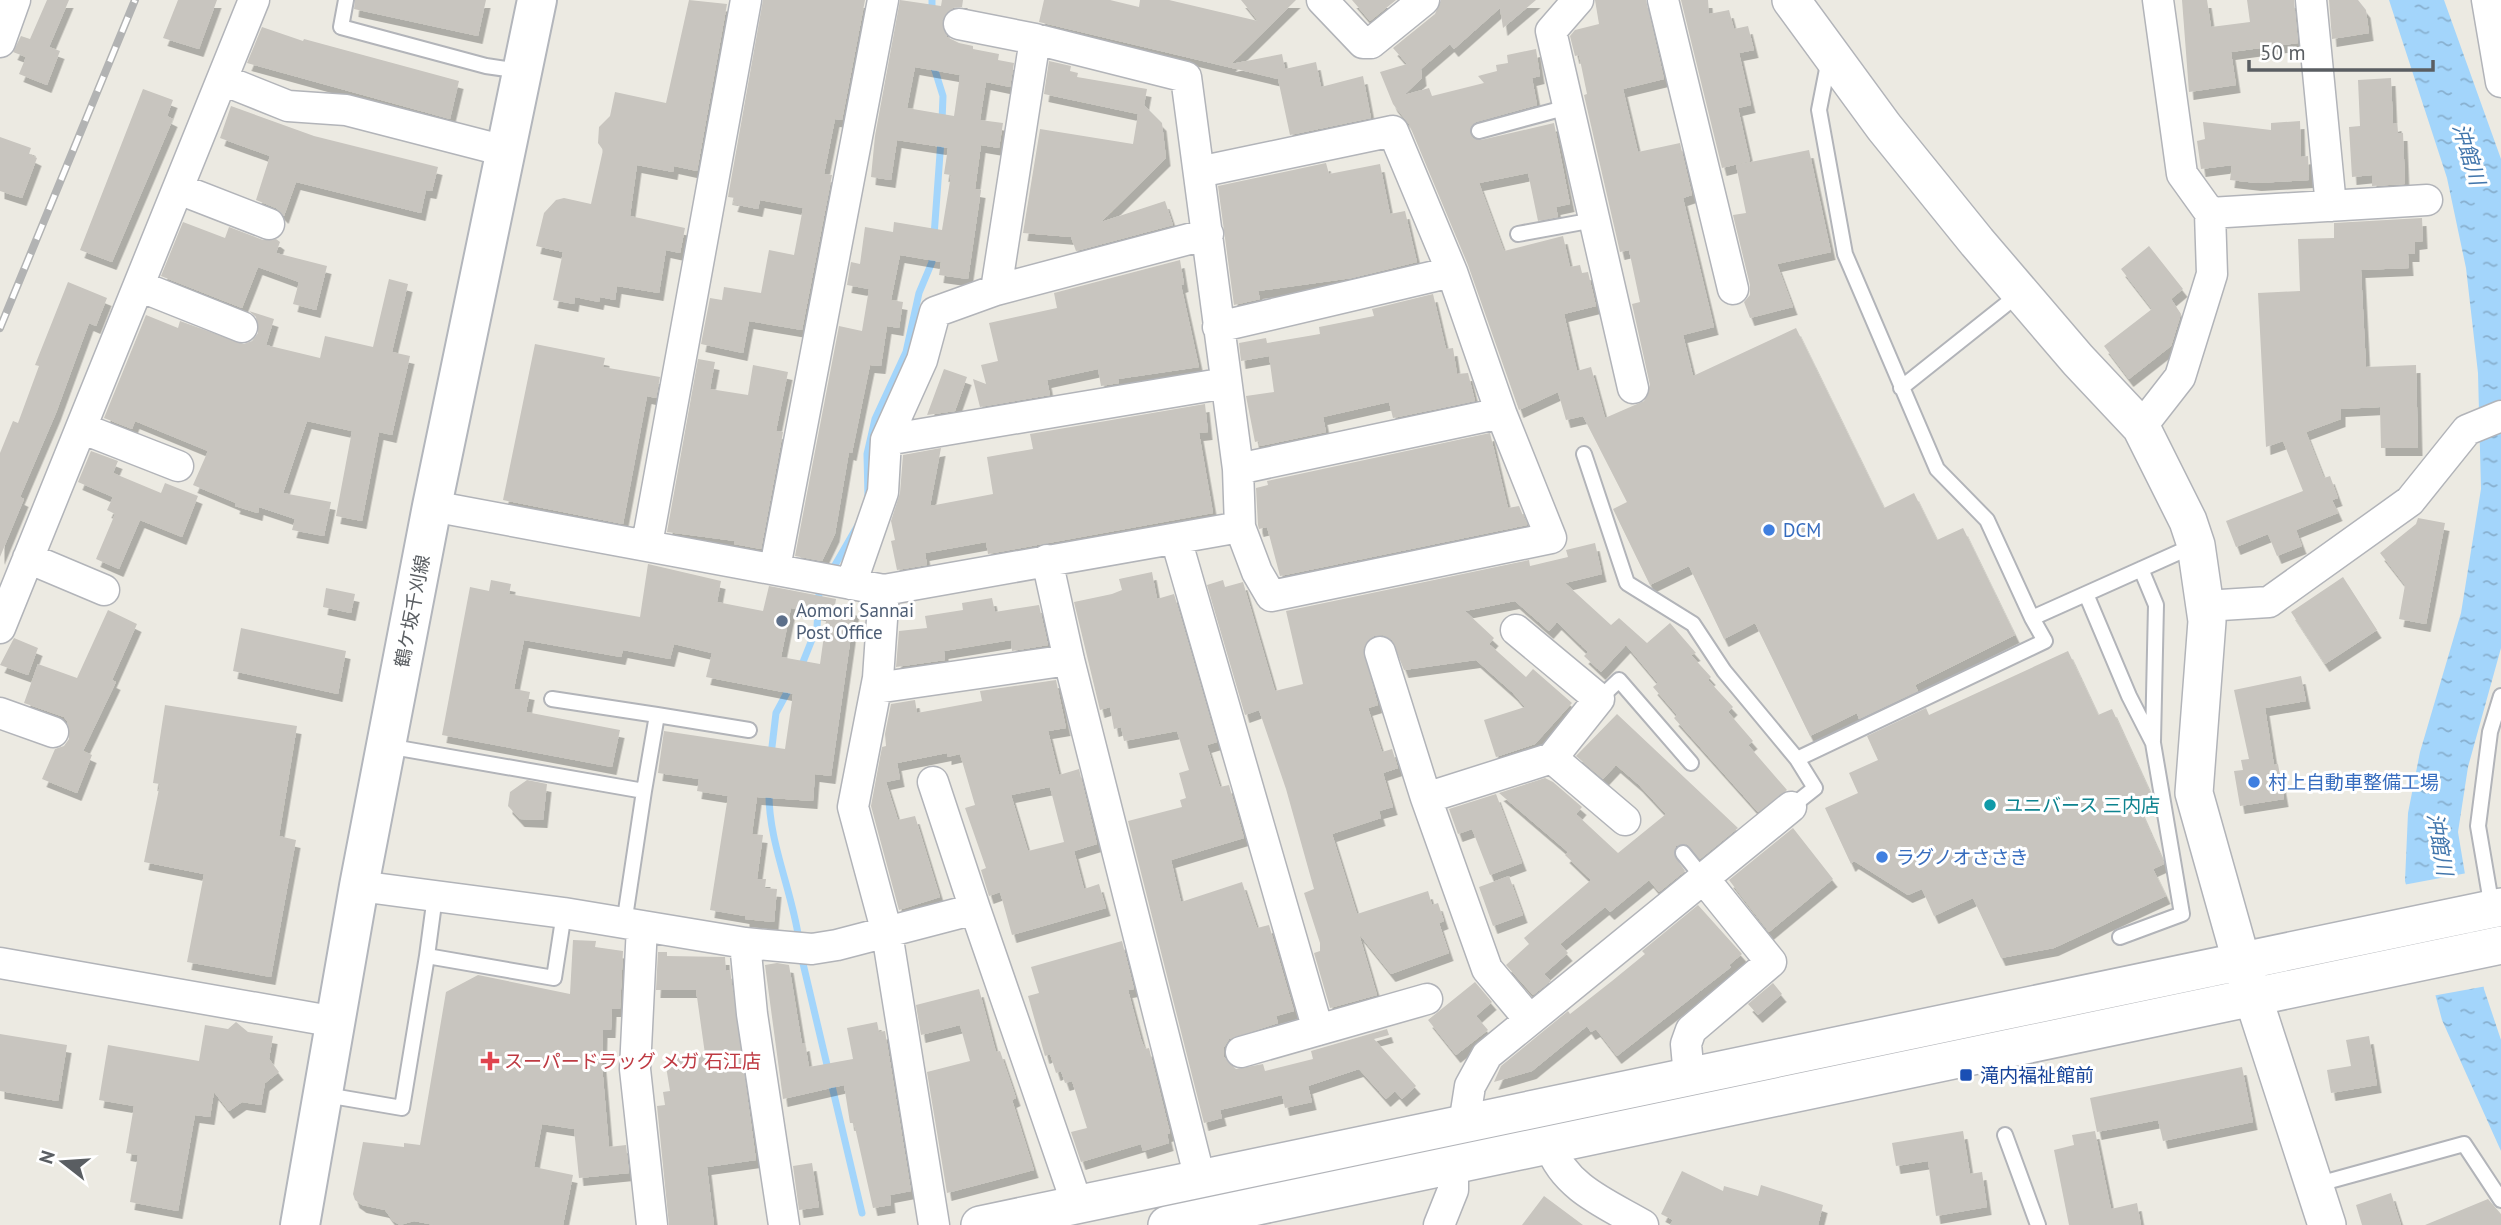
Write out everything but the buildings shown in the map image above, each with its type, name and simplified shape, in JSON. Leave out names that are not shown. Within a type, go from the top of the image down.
[{"type":"main road","name":"鶴ケ坂千刈線","points":[[300,1225],[359,886],[432,506],[537,0]]},
{"type":"street","points":[[0,43],[15,0]]},
{"type":"street","points":[[0,628],[254,0]]},
{"type":"street","points":[[647,544],[746,0]]},
{"type":"street","points":[[775,568],[884,0]]},
{"type":"street","points":[[1322,0],[1363,43],[1371,43],[1424,0]]},
{"type":"street","points":[[1578,0],[1551,31],[1633,388]]},
{"type":"street","points":[[1663,0],[1732,289]]},
{"type":"street","points":[[1791,0],[1884,127],[2020,293],[2141,427],[2196,545],[2207,621],[2204,690],[2194,793],[2241,960],[2327,1225]]},
{"type":"street","points":[[2141,427],[2180,377],[2212,274],[2210,213],[2182,174],[2158,0]]},
{"type":"street","points":[[2311,0],[2331,206]]},
{"type":"street","points":[[2487,0],[2501,82]]},
{"type":"street","points":[[959,24],[1035,39],[1186,77],[1199,172],[1209,234],[1218,327],[1238,469],[1240,527],[1256,572],[1271,596],[1551,538],[1501,413],[1452,272],[1393,131],[1199,172]]},
{"type":"street","points":[[996,290],[1035,39]]},
{"type":"street","points":[[223,80],[288,106],[346,110],[505,151]]},
{"type":"street","points":[[179,189],[269,224]]},
{"type":"street","points":[[2210,213],[2427,200]]},
{"type":"street","points":[[835,580],[883,492],[886,440],[922,360],[934,312],[996,290],[1209,234]]},
{"type":"street","points":[[1218,327],[1452,272]]},
{"type":"street","points":[[139,286],[242,327]]},
{"type":"street","points":[[886,440],[1226,383]]},
{"type":"street","points":[[1238,469],[1501,413]]},
{"type":"street","points":[[2205,606],[2269,602],[2410,501],[2467,430],[2501,415]]},
{"type":"street","points":[[81,428],[178,466]]},
{"type":"street","points":[[432,506],[884,590],[1240,527]]},
{"type":"street","points":[[1176,539],[1318,1030]]},
{"type":"street","points":[[28,558],[104,590]]},
{"type":"street","points":[[1047,560],[1069,660],[1200,1179]]},
{"type":"street","points":[[884,590],[876,688],[853,807],[887,933],[934,1225]]},
{"type":"street","points":[[1426,798],[1552,758],[1599,699],[1516,630]]},
{"type":"street","points":[[1380,652],[1426,798],[1487,969],[1529,1019]]},
{"type":"street","points":[[876,688],[1069,660]]},
{"type":"street","points":[[0,713],[53,732]]},
{"type":"street","points":[[1552,758],[1625,820]]},
{"type":"street","points":[[933,782],[1077,1204]]},
{"type":"street","points":[[1464,1124],[1470,1086],[1481,1063],[1529,1019],[1797,802]]},
{"type":"street","points":[[1689,1076],[1686,1044],[1691,1030],[1771,962],[1704,879]]},
{"type":"street","points":[[359,886],[564,914],[745,943],[802,948],[887,933],[975,909]]},
{"type":"street","points":[[980,1225],[2490,910]]},
{"type":"street","points":[[633,925],[635,1069],[652,1225]]},
{"type":"street","points":[[745,943],[752,1014],[784,1225]]},
{"type":"street","points":[[1167,1225],[2493,947]]},
{"type":"street","points":[[0,963],[336,1022]]},
{"type":"street","points":[[1241,1052],[1427,999]]},
{"type":"street","points":[[1550,1146],[1561,1170],[1577,1185],[1643,1225]]},
{"type":"street","points":[[1439,1225],[1453,1190],[1453,1166]]},
{"type":"lane","points":[[346,0],[341,27],[486,66],[522,71]]},
{"type":"lane","points":[[1797,759],[2045,641],[1987,520],[1937,469],[1845,254],[1819,110],[1830,54]]},
{"type":"lane","points":[[1479,131],[1568,107]]},
{"type":"lane","points":[[1518,234],[1594,220]]},
{"type":"lane","points":[[1901,388],[2020,293]]},
{"type":"lane","points":[[1584,454],[1627,583],[1693,624],[1724,671],[1797,759],[1815,788],[1797,802]]},
{"type":"lane","points":[[2032,618],[2196,545]]},
{"type":"lane","points":[[2120,937],[2182,914],[2153,743],[2156,605],[2141,569]]},
{"type":"lane","points":[[2087,594],[2129,696],[2153,743]]},
{"type":"lane","points":[[1599,699],[1619,680],[1691,763]]},
{"type":"lane","points":[[2490,910],[2478,826],[2490,732],[2501,696]]},
{"type":"lane","points":[[552,699],[749,730]]},
{"type":"lane","points":[[633,925],[644,791],[657,715]]},
{"type":"lane","points":[[386,746],[644,791]]},
{"type":"lane","points":[[1683,853],[1704,879]]},
{"type":"lane","points":[[323,1095],[401,1108],[435,896]]},
{"type":"lane","points":[[426,956],[554,978],[564,914]]},
{"type":"lane","points":[[2005,1135],[2038,1225]]},
{"type":"lane","points":[[2315,1185],[2464,1144],[2501,1200]]},
{"type":"water","name":"沖館川","points":[[2389,0],[2444,0],[2501,159],[2501,648],[2468,767],[2458,832],[2484,989],[2501,1040],[2501,1151],[2442,1020],[2405,881],[2408,813],[2420,752],[2461,613],[2481,489],[2478,373],[2466,268],[2447,178]]},
{"type":"pier","points":[[2467,873],[2487,986],[2432,996],[2403,885]]},
{"type":"waterway","points":[[932,0],[932,14]]},
{"type":"waterway","points":[[933,64],[943,96],[942,121]]},
{"type":"waterway","points":[[934,236],[941,140]]},
{"type":"waterway","points":[[868,497],[867,454],[875,419],[906,352],[919,293],[932,262],[933,251]]},
{"type":"waterway","points":[[831,572],[858,525]]},
{"type":"waterway","points":[[801,667],[817,627],[819,593],[823,585]]},
{"type":"waterway","points":[[771,755],[776,713],[790,687]]},
{"type":"waterway","points":[[769,791],[772,828],[799,940]]},
{"type":"waterway","points":[[801,955],[862,1213]]},
{"type":"railway","points":[[0,328],[135,0]]},
{"type":"place","name":"DCM","points":[[1769,530]]},
{"type":"place","name":"Aomori Sannai Post Office","points":[[782,621]]},
{"type":"place","name":"村上自動車整備工場","points":[[2254,782]]},
{"type":"place","name":"ユニバース 三内店","points":[[1990,805]]},
{"type":"place","name":"ラグノオささき","points":[[1882,857]]},
{"type":"place","name":"スーパードラッグ メガ 石江店","points":[[490,1061]]},
{"type":"place","name":"滝内福祉館前","points":[[1966,1075]]}]
